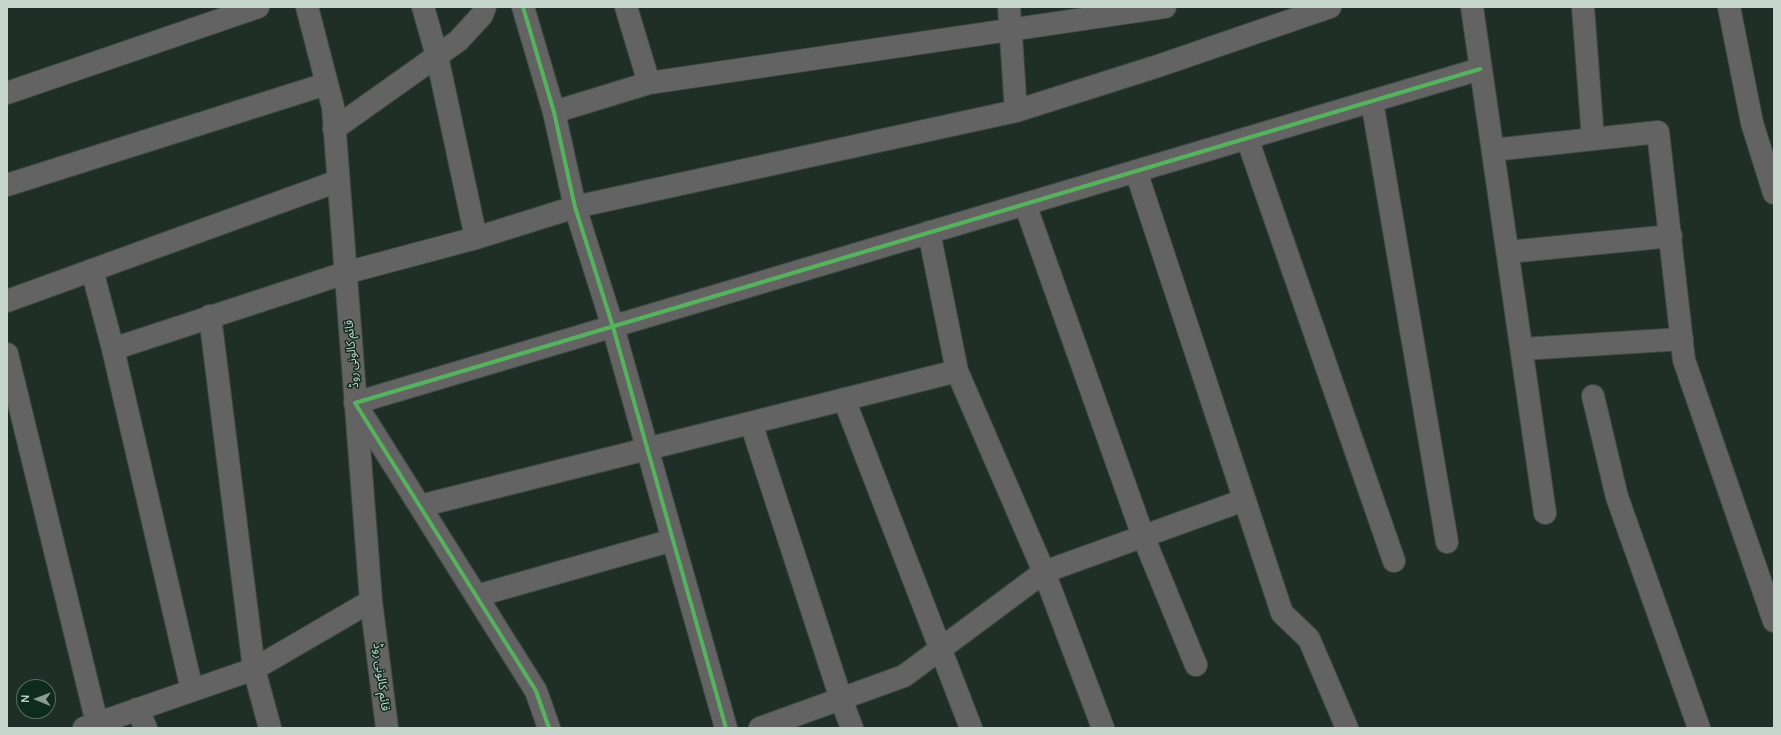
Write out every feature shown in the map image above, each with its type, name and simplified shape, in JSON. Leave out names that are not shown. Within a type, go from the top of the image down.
[{"type":"street","points":[[7,92],[258,7]]},
{"type":"street","name":"قائم کالونی روڈ","points":[[307,7],[333,107],[371,601],[387,728]]},
{"type":"street","points":[[423,7],[437,56],[476,238]]},
{"type":"street","points":[[334,129],[458,41],[482,15],[485,7]]},
{"type":"street","points":[[523,7],[554,112],[575,207],[613,327],[726,728]]},
{"type":"street","points":[[626,7],[649,83]]},
{"type":"street","points":[[1009,7],[1009,30],[1016,111]]},
{"type":"street","points":[[554,112],[649,83],[1165,7]]},
{"type":"street","points":[[112,350],[345,272],[476,238],[575,207],[1016,111],[1158,66],[1330,7]]},
{"type":"street","points":[[1472,7],[1480,69],[1494,150],[1545,513]]},
{"type":"street","points":[[1583,7],[1593,139]]},
{"type":"street","points":[[1729,7],[1752,123],[1774,193]]},
{"type":"street","points":[[549,728],[536,691],[355,403],[1480,69]]},
{"type":"street","points":[[7,184],[326,84]]},
{"type":"street","points":[[1372,101],[1447,542]]},
{"type":"street","points":[[1494,150],[1658,132],[1684,360],[1774,621]]},
{"type":"street","points":[[1247,138],[1394,561]]},
{"type":"street","points":[[1136,171],[1282,613],[1309,639],[1347,728]]},
{"type":"street","points":[[7,301],[338,181]]},
{"type":"street","points":[[1025,204],[1143,536],[1196,665]]},
{"type":"street","points":[[929,232],[957,371],[1044,572],[1103,728]]},
{"type":"street","points":[[1508,252],[1670,236]]},
{"type":"street","points":[[92,270],[192,690]]},
{"type":"street","points":[[210,316],[254,669],[270,728]]},
{"type":"street","points":[[1522,349],[1682,338]]},
{"type":"street","points":[[7,354],[90,726],[142,718],[192,690],[254,669],[371,601]]},
{"type":"street","points":[[420,506],[957,371]]},
{"type":"street","points":[[1593,396],[1617,497],[1699,728]]},
{"type":"street","points":[[844,399],[939,650],[971,728]]},
{"type":"street","points":[[751,423],[841,699],[852,728]]},
{"type":"street","points":[[760,728],[904,676],[1044,572],[1244,500]]},
{"type":"street","points":[[476,596],[673,540]]},
{"type":"cycle path","points":[[523,7],[554,112],[575,207],[613,327],[726,728]]},
{"type":"cycle path","points":[[549,728],[536,691],[355,403],[1480,69]]}]
